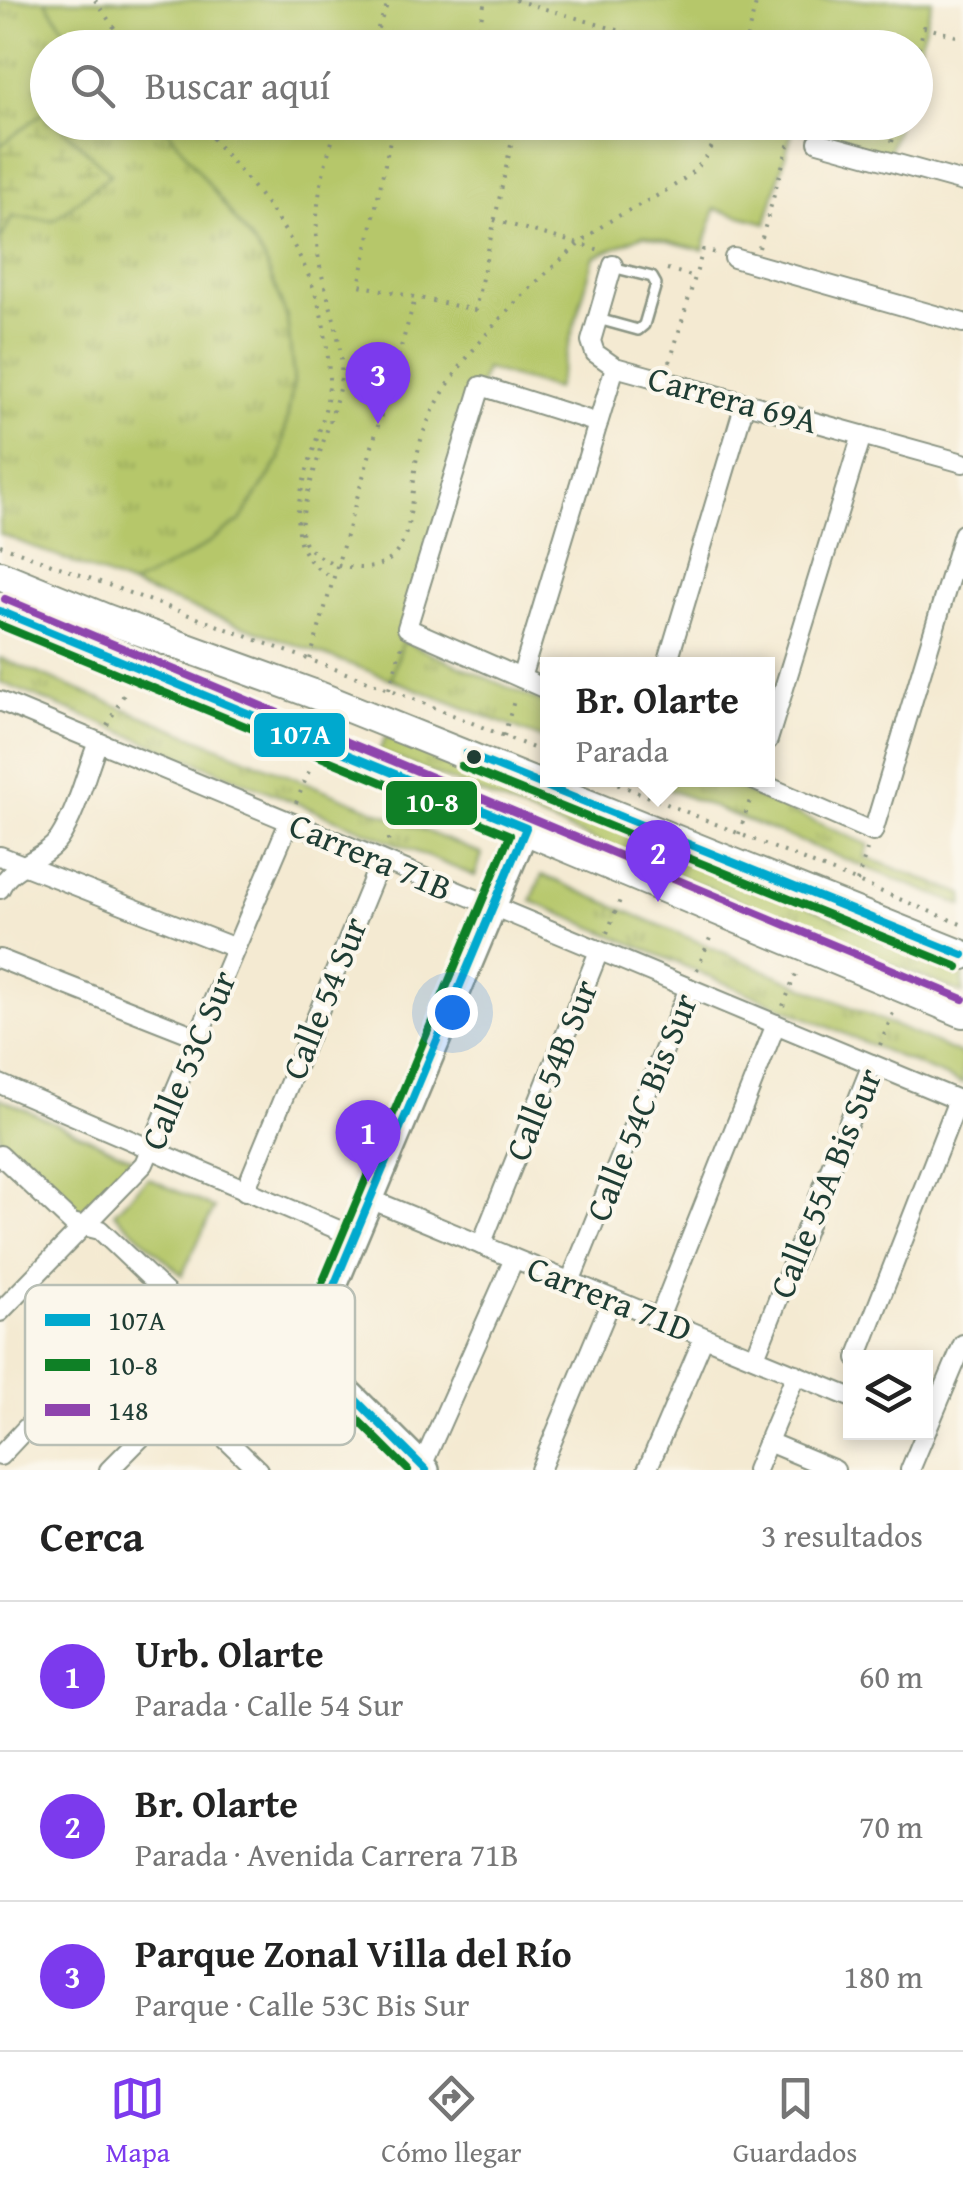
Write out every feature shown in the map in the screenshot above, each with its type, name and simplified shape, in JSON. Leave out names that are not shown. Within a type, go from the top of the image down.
[{"type":"main road","points":[[0,575],[334,701],[540,784]]},
{"type":"main road","points":[[0,611],[963,1013]]},
{"type":"main road","points":[[547,787],[963,955]]},
{"type":"street","points":[[818,142],[963,182]]},
{"type":"street","points":[[734,258],[963,323]]},
{"type":"street","points":[[595,318],[612,266]]},
{"type":"street","name":"Carrera 69A","points":[[595,318],[591,341],[595,353],[615,367],[963,462]]},
{"type":"street","points":[[520,678],[615,367]]},
{"type":"street","points":[[540,687],[407,628],[480,386],[598,423]]},
{"type":"street","points":[[669,657],[745,402]]},
{"type":"street","points":[[775,717],[862,435]]},
{"type":"street","points":[[771,787],[873,832],[963,534]]},
{"type":"street","name":"Carrera 71B","points":[[0,702],[961,1101]]},
{"type":"street","points":[[0,889],[13,870],[48,852],[62,835],[98,742]]},
{"type":"street","name":"Calle 53C Sur","points":[[26,1285],[134,1176],[150,1150],[289,822]]},
{"type":"street","points":[[334,1285],[526,828]]},
{"type":"street","points":[[0,856],[236,948]]},
{"type":"street","name":"Calle 54 Sur","points":[[245,1191],[381,860]]},
{"type":"street","name":"Calle 54B Sur","points":[[481,1245],[600,951]]},
{"type":"street","points":[[0,959],[198,1037]]},
{"type":"street","name":"Calle 54C Bis Sur","points":[[570,1282],[689,988]]},
{"type":"street","points":[[659,1318],[776,1024]]},
{"type":"street","name":"Calle 55A Bis Sur","points":[[755,1358],[872,1064]]},
{"type":"street","points":[[0,1084],[355,1236]]},
{"type":"street","points":[[860,1350],[961,1101]]},
{"type":"street","points":[[4,1167],[72,1222],[100,1230],[152,1285]]},
{"type":"street","name":"Carrera 71D","points":[[370,1199],[843,1394]]},
{"type":"street","points":[[355,1400],[424,1468],[514,1259]]},
{"type":"street","name":"Calle 53C Sur","points":[[0,1312],[25,1286]]},
{"type":"street","points":[[540,1470],[612,1298]]},
{"type":"street","points":[[647,1470],[704,1337]]},
{"type":"street","points":[[933,1412],[963,1344]]},
{"type":"street","points":[[756,1470],[796,1374]]},
{"type":"street","points":[[0,1456],[25,1430]]},
{"type":"street","points":[[910,1470],[921,1440]]},
{"type":"street","points":[[768,1442],[835,1470]]},
{"type":"street","points":[[110,1470],[135,1445]]},
{"type":"street","points":[[232,1445],[258,1470]]},
{"type":"lane","points":[[595,318],[638,330],[644,325],[656,280],[612,266]]},
{"type":"path","points":[[95,0],[116,30]]},
{"type":"path","points":[[377,30],[389,0]]},
{"type":"path","points":[[479,30],[485,0]]},
{"type":"path","points":[[515,0],[618,30]]},
{"type":"path","points":[[748,30],[756,0]]},
{"type":"path","points":[[933,30],[963,38]]},
{"type":"path","points":[[212,140],[300,252],[320,299],[329,383],[322,426],[296,511],[295,534],[306,558],[334,578]]},
{"type":"path","points":[[334,140],[320,187],[317,227],[320,268],[337,334],[342,376],[334,422],[302,516],[302,538],[318,557],[363,568],[383,564],[404,544],[413,514],[419,448],[429,419],[484,336],[580,244],[631,206],[671,187],[702,162],[714,140]]},
{"type":"path","points":[[390,140],[359,286],[474,310],[512,140]]},
{"type":"path","points":[[755,264],[790,140]]},
{"type":"path","points":[[494,220],[600,250]]},
{"type":"path","points":[[665,381],[703,250]]},
{"type":"path","points":[[656,266],[694,277]]},
{"type":"path","points":[[310,659],[415,298]]},
{"type":"path","points":[[0,545],[310,659],[540,751]]},
{"type":"path","points":[[388,689],[407,628]]},
{"type":"path","points":[[504,736],[520,678]]},
{"type":"path","points":[[98,742],[126,691]]},
{"type":"path","points":[[289,822],[311,766]]},
{"type":"path","points":[[626,787],[963,926]]},
{"type":"path","points":[[740,834],[753,787]]},
{"type":"path","points":[[381,860],[404,804]]},
{"type":"path","points":[[858,882],[873,832]]},
{"type":"path","name":"Calle 54B Sur","points":[[600,951],[622,895]]},
{"type":"path","name":"Calle 54C Bis Sur","points":[[689,988],[712,932]]},
{"type":"path","points":[[776,1024],[798,969]]},
{"type":"path","name":"Calle 55A Bis Sur","points":[[872,1064],[895,1008]]},
{"type":"green space","points":[[0,0],[45,0],[65,30],[30,30],[30,140],[176,140],[264,258],[287,318],[294,381],[280,459],[240,521],[191,555],[131,586],[0,534]]},
{"type":"green space","points":[[45,0],[932,0],[924,30],[65,30]]},
{"type":"green space","points":[[30,123],[30,140],[75,140],[111,174],[54,220],[12,217],[0,241],[0,146]]},
{"type":"green space","points":[[176,140],[790,140],[766,223],[715,209],[703,250],[643,235],[594,257],[556,389],[485,369],[391,679],[131,586],[191,555],[240,521],[280,459],[294,381],[287,318],[264,258]]},
{"type":"green space","points":[[833,140],[893,140],[888,155]]},
{"type":"green space","points":[[403,641],[540,701],[540,738],[391,679]]},
{"type":"green space","points":[[0,658],[482,854],[475,876],[0,682]]},
{"type":"green space","points":[[386,736],[601,819],[963,972],[963,994],[379,751]]},
{"type":"green space","points":[[663,787],[734,787],[869,845],[865,857],[963,894],[963,906]]},
{"type":"green space","points":[[542,875],[963,1055],[963,1084],[531,901]]},
{"type":"green space","points":[[0,1098],[134,1159],[75,1219],[0,1144]]},
{"type":"green space","points":[[148,1178],[214,1208],[182,1275],[114,1213]]},
{"type":"transit line","name":"148","points":[[5,599],[963,999]]},
{"type":"transit line","name":"107A","points":[[0,611],[526,828],[334,1285]]},
{"type":"transit line","name":"10-8","points":[[0,625],[510,835],[321,1285]]},
{"type":"transit line","name":"107A","points":[[466,754],[540,784]]},
{"type":"transit line","name":"10-8","points":[[461,766],[958,967]]},
{"type":"transit line","name":"107A","points":[[548,787],[963,955]]},
{"type":"transit line","name":"107A","points":[[355,1399],[426,1470]]},
{"type":"transit line","name":"10-8","points":[[355,1417],[408,1470]]},
{"type":"place","name":"Parque Zonal Villa del Río","points":[[378,424]]},
{"type":"place","name":"Br. Olarte","points":[[658,902]]},
{"type":"place","name":"Urb. Olarte","points":[[368,1182]]}]
